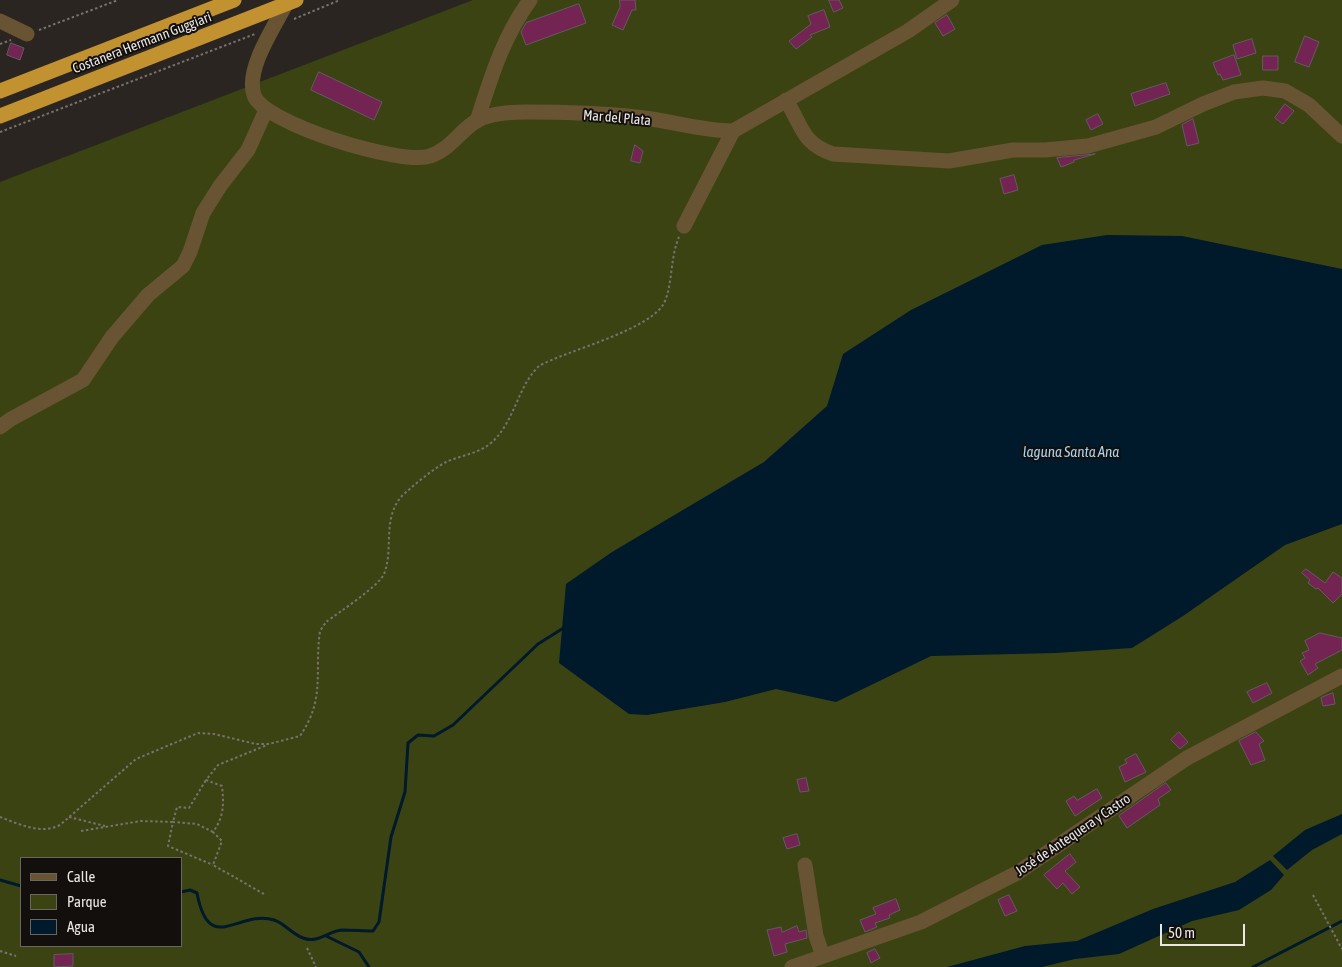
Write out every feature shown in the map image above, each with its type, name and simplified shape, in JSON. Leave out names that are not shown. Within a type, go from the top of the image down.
[{"type":"highway","name":"Costanera Hermann Guggiari","points":[[0,92],[234,0]]},
{"type":"highway","name":"Costanera Hermann Guggiari","points":[[0,116],[291,2]]},
{"type":"street","points":[[477,121],[496,58],[513,24],[530,0]]},
{"type":"street","points":[[684,226],[733,131],[908,32],[952,0]]},
{"type":"street","points":[[0,427],[11,419],[83,380],[112,337],[148,295],[182,266],[190,252],[203,214],[220,186],[248,150],[266,110],[254,95],[253,74],[258,58],[275,26],[291,2]]},
{"type":"street","points":[[0,22],[27,34]]},
{"type":"street","points":[[786,100],[806,137],[817,149],[833,154],[949,160],[1013,150],[1045,150],[1088,146],[1156,127],[1203,104],[1234,92],[1263,88],[1285,91],[1309,105],[1342,136]]},
{"type":"street","name":"Mar del Plata","points":[[266,110],[284,121],[343,143],[410,158],[429,157],[442,150],[477,121],[492,116],[525,112],[637,117],[707,130],[733,131]]},
{"type":"street","name":"José de Antequera y Castro","points":[[792,967],[921,922],[1017,873],[1187,758],[1342,676]]},
{"type":"street","points":[[805,865],[816,936],[822,956]]},
{"type":"path","points":[[0,44],[118,0]]},
{"type":"path","points":[[0,132],[340,0]]},
{"type":"path","points":[[264,894],[213,865],[168,846],[177,807],[189,808],[206,780],[218,765],[269,744],[300,736],[310,722],[318,696],[320,631],[326,622],[384,575],[388,560],[389,524],[401,498],[447,462],[479,451],[490,445],[508,421],[531,374],[539,366],[620,334],[653,315],[664,304],[677,243],[684,226]]},
{"type":"path","points":[[0,817],[33,828],[50,830],[69,817],[136,759],[198,732],[256,744],[269,744]]},
{"type":"path","points":[[206,780],[222,786],[224,808],[219,823],[213,832]]},
{"type":"path","points":[[69,817],[107,826]]},
{"type":"path","points":[[81,831],[141,820],[197,824],[213,832],[222,841],[213,865]]},
{"type":"path","points":[[1312,895],[1342,949]]},
{"type":"path","points":[[307,948],[316,967]]},
{"type":"path","points":[[0,951],[16,956]]},
{"type":"green space","points":[[473,0],[1342,0],[1342,967],[0,967],[0,182]]},
{"type":"water","name":"laguna Santa Ana","points":[[1107,235],[1182,236],[1342,269],[1342,524],[1285,545],[1183,616],[1132,648],[1056,653],[931,656],[836,702],[776,689],[725,702],[647,715],[629,714],[559,663],[566,584],[612,552],[764,462],[827,406],[843,354],[911,310],[1042,245]]},
{"type":"water","points":[[1342,814],[1342,834],[1312,850],[1287,870],[1273,856],[1305,830]]},
{"type":"water","points":[[1270,860],[1284,875],[1271,890],[1239,910],[1192,921],[1119,954],[1075,959],[1042,967],[947,967],[1025,946],[1077,941],[1153,909],[1235,882]]},
{"type":"building","points":[[620,0],[635,0],[636,10],[632,10],[623,30],[612,25],[620,7]]},
{"type":"building","points":[[829,0],[839,0],[843,8],[834,12]]},
{"type":"building","points":[[579,4],[586,23],[526,45],[521,32],[526,23]]},
{"type":"building","points":[[824,10],[830,27],[810,35],[812,37],[796,49],[789,41],[811,24],[808,16]]},
{"type":"building","points":[[947,15],[955,29],[943,36],[935,23]]},
{"type":"building","points":[[1305,36],[1319,42],[1309,67],[1295,62]]},
{"type":"building","points":[[1252,39],[1256,53],[1237,59],[1233,45]]},
{"type":"building","points":[[11,43],[24,48],[20,60],[7,55]]},
{"type":"building","points":[[1234,55],[1241,75],[1223,80],[1220,74],[1218,75],[1213,63]]},
{"type":"building","points":[[1263,56],[1278,56],[1278,70],[1263,70]]},
{"type":"building","points":[[319,72],[382,102],[374,120],[311,90]]},
{"type":"building","points":[[1166,83],[1170,94],[1135,106],[1131,94]]},
{"type":"building","points":[[1285,104],[1294,111],[1283,124],[1275,118]]},
{"type":"building","points":[[1098,114],[1103,124],[1091,130],[1086,120]]},
{"type":"building","points":[[1193,119],[1199,143],[1187,146],[1182,125]]},
{"type":"building","points":[[635,145],[643,151],[640,163],[631,161]]},
{"type":"building","points":[[1095,154],[1074,160],[1074,162],[1061,167],[1057,158]]},
{"type":"building","points":[[1014,175],[1018,190],[1004,194],[1000,179]]},
{"type":"building","points":[[1306,569],[1325,583],[1333,572],[1342,578],[1342,594],[1333,603],[1318,588],[1316,589],[1308,583],[1310,580],[1302,573]]},
{"type":"building","points":[[1320,633],[1342,638],[1342,650],[1315,664],[1318,668],[1308,675],[1300,661],[1305,658],[1302,653],[1309,650],[1305,641]]},
{"type":"building","points":[[1267,683],[1272,693],[1253,703],[1247,692]]},
{"type":"building","points":[[1333,693],[1335,704],[1323,706],[1321,698]]},
{"type":"building","points":[[1179,732],[1188,742],[1180,749],[1171,740]]},
{"type":"building","points":[[1256,732],[1264,741],[1259,744],[1265,760],[1251,765],[1239,741]]},
{"type":"building","points":[[1136,754],[1146,772],[1125,782],[1119,767],[1127,763],[1125,760]]},
{"type":"building","points":[[806,778],[809,791],[800,792],[797,780]]},
{"type":"building","points":[[1166,783],[1171,790],[1158,799],[1160,805],[1127,828],[1119,816]]},
{"type":"building","points":[[1097,789],[1102,798],[1075,816],[1066,801],[1074,796],[1077,800]]},
{"type":"building","points":[[797,834],[800,845],[787,849],[783,838]]},
{"type":"building","points":[[1070,854],[1076,862],[1065,871],[1080,887],[1072,894],[1063,883],[1057,889],[1044,875]]},
{"type":"building","points":[[1009,895],[1017,911],[1005,916],[998,900]]},
{"type":"building","points":[[896,899],[900,910],[889,915],[890,918],[875,923],[877,927],[865,932],[860,920],[876,914],[873,908]]},
{"type":"building","points":[[797,926],[799,932],[806,930],[807,938],[785,944],[787,952],[774,956],[767,930],[781,927],[782,932]]},
{"type":"building","points":[[875,949],[880,958],[871,963],[867,953]]},
{"type":"building","points":[[73,954],[73,966],[54,967],[54,955]]},
{"type":"waterway","points":[[182,892],[190,890],[197,893],[202,912],[209,923],[217,927],[261,918],[274,920],[299,936],[308,939],[318,938],[342,930],[373,931],[379,922],[391,837],[405,792],[408,743],[418,735],[434,736],[453,725],[538,644],[565,627]]},
{"type":"waterway","points":[[0,880],[20,886]]},
{"type":"waterway","points":[[1253,967],[1342,921]]},
{"type":"waterway","points":[[326,936],[359,952],[369,967]]}]
